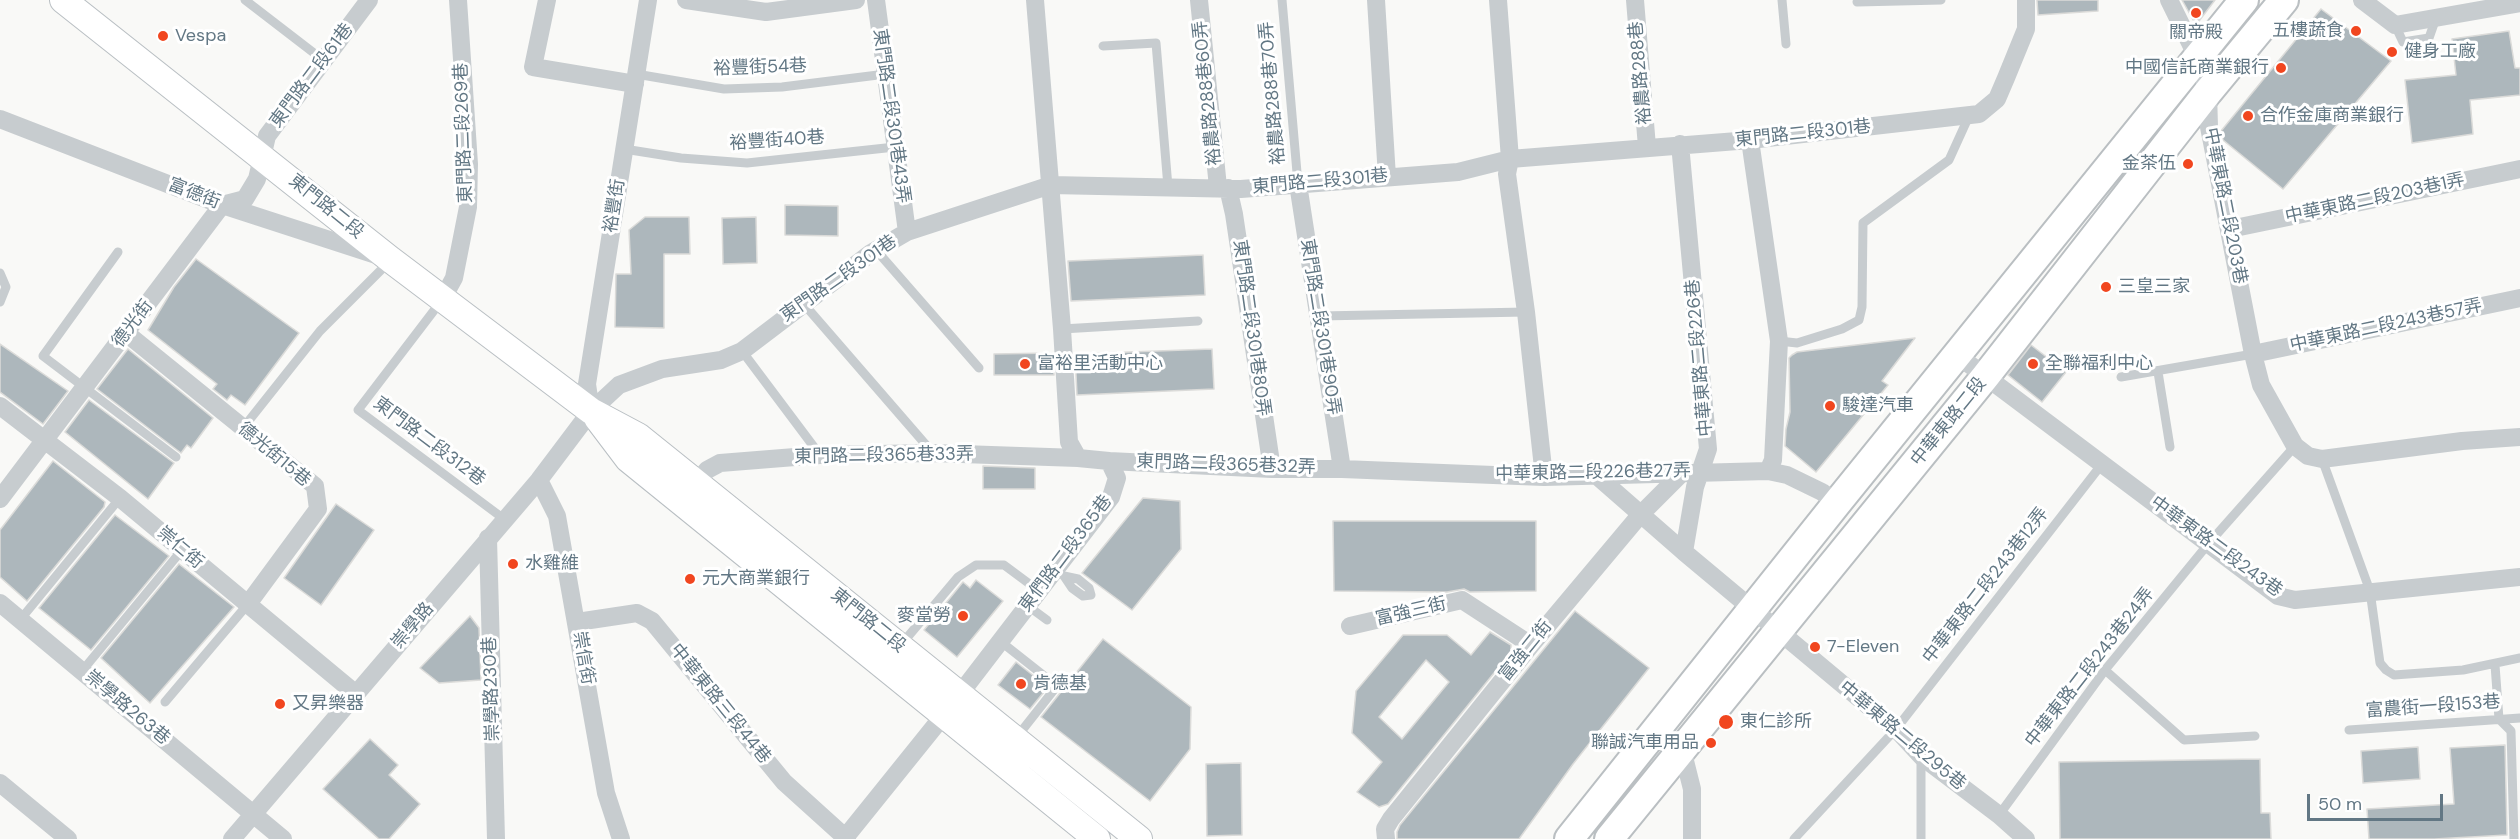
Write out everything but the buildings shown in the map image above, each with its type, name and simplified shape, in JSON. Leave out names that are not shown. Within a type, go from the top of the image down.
[{"type":"main road","name":"東門路二段","points":[[63,0],[391,260],[591,411],[638,436],[697,482],[1139,839]]},
{"type":"main road","name":"中華東路二段","points":[[1569,839],[1836,503],[2244,0]]},
{"type":"main road","name":"中華東路二段","points":[[1609,839],[1985,377],[2208,92],[2284,0]]},
{"type":"main road","name":"東門路二段","points":[[591,411],[628,459],[1097,839]]},
{"type":"street","name":"東門路二段61巷","points":[[261,156],[267,136],[369,0]]},
{"type":"street","name":"東門路二段269巷","points":[[443,298],[454,278],[468,207],[469,164],[458,0]]},
{"type":"street","points":[[547,0],[533,67],[635,80]]},
{"type":"street","name":"裕豐街","points":[[591,411],[587,384],[648,0]]},
{"type":"street","points":[[686,0],[766,12],[856,0]]},
{"type":"street","name":"東門路二段301巷43弄","points":[[876,0],[907,232]]},
{"type":"street","points":[[1035,0],[1069,442],[1078,458],[1109,461]]},
{"type":"street","name":"裕農路288巷60弄","points":[[1199,0],[1223,187]]},
{"type":"street","points":[[1376,0],[1387,177]]},
{"type":"street","points":[[1498,0],[1510,159],[1507,174],[1526,312],[1544,477]]},
{"type":"street","name":"裕農路288巷","points":[[1635,0],[1647,147]]},
{"type":"street","name":"東門路二段301巷","points":[[591,411],[619,386],[662,369],[721,360],[742,351],[876,250],[907,232],[1051,185],[1241,189],[1458,172],[1510,159],[1750,140],[1979,114],[1997,99],[2026,29],[2026,0]]},
{"type":"street","name":"中華東路二段203巷","points":[[2169,0],[2198,59],[2208,92],[2209,127],[2261,385],[2295,446]]},
{"type":"street","points":[[2362,0],[2395,25],[2436,18],[2466,6],[2520,3]]},
{"type":"street","name":"富德街","points":[[0,118],[222,205],[391,260]]},
{"type":"street","points":[[1750,140],[1779,341],[1773,460],[1768,471]]},
{"type":"street","name":"中華東路二段226巷","points":[[1680,144],[1708,449],[1691,471],[1695,487],[1684,552]]},
{"type":"street","name":"德光街","points":[[0,499],[222,205],[245,199],[257,179],[261,156]]},
{"type":"street","name":"中華東路二段203巷1弄","points":[[2230,229],[2520,169]]},
{"type":"street","name":"東門路二段301巷90弄","points":[[1298,184],[1342,469]]},
{"type":"street","name":"東門路二段301巷80弄","points":[[1223,187],[1234,213],[1272,469]]},
{"type":"street","name":"中華東路二段243巷57弄","points":[[2253,354],[2520,298]]},
{"type":"street","name":"德光街15巷","points":[[126,333],[315,486],[318,509],[248,604]]},
{"type":"street","name":"中華東路二段243巷","points":[[1957,355],[2278,596],[2295,600],[2520,577]]},
{"type":"street","name":"崇仁街","points":[[0,406],[120,498],[356,694]]},
{"type":"street","name":"崇學路","points":[[232,839],[538,480],[591,411]]},
{"type":"street","points":[[2295,446],[2308,456],[2322,459],[2462,441],[2520,437]]},
{"type":"street","name":"東門路二段365巷33弄","points":[[697,482],[707,470],[720,463],[820,455],[933,453],[1078,458]]},
{"type":"street","name":"東門路二段365巷32弄","points":[[1109,461],[1272,469],[1342,469]]},
{"type":"street","name":"東們路二段365巷","points":[[845,838],[1033,599],[1060,573],[1111,497],[1118,478],[1109,461]]},
{"type":"street","name":"中華東路二段226巷27弄","points":[[1342,469],[1544,477],[1691,471],[1768,471],[1787,475],[1822,492],[1836,503]]},
{"type":"street","name":"富強二街","points":[[1386,839],[1385,829],[1391,819],[1531,645],[1640,514],[1691,471]]},
{"type":"street","points":[[1597,476],[1778,632]]},
{"type":"street","name":"崇信街","points":[[538,480],[557,516],[606,793],[621,839]]},
{"type":"street","name":"崇學路230巷","points":[[488,538],[496,839]]},
{"type":"street","name":"富強三街","points":[[1350,626],[1462,600],[1531,645]]},
{"type":"street","name":"崇學路263巷","points":[[0,603],[283,839]]},
{"type":"street","name":"中華東路三段44巷","points":[[577,622],[637,613],[652,621],[784,782],[845,838]]},
{"type":"street","name":"中華東路二段295巷","points":[[1778,632],[1896,729],[1921,756],[1999,815],[2026,839]]},
{"type":"street","points":[[1658,729],[1682,748],[1692,789],[1692,839]]},
{"type":"street","points":[[0,783],[68,839]]},
{"type":"lane","points":[[245,0],[323,60]]},
{"type":"lane","name":"裕農路288巷70弄","points":[[1282,0],[1298,184]]},
{"type":"lane","points":[[1782,0],[1786,44]]},
{"type":"lane","points":[[1857,2],[1941,0]]},
{"type":"lane","points":[[1103,46],[1156,42],[1168,187]]},
{"type":"lane","name":"裕豐街54巷","points":[[635,80],[724,89],[782,87],[886,74]]},
{"type":"lane","points":[[1779,341],[1797,343],[1842,329],[1858,320],[1862,307],[1863,223],[1949,160],[1969,116]]},
{"type":"lane","name":"裕豐街40巷","points":[[624,149],[681,158],[747,163],[896,147]]},
{"type":"lane","points":[[876,250],[979,368]]},
{"type":"lane","points":[[118,252],[44,356],[176,457]]},
{"type":"lane","points":[[243,428],[320,331],[391,260]]},
{"type":"lane","points":[[0,273],[6,286],[0,302]]},
{"type":"lane","name":"東門路二段312巷","points":[[443,298],[358,410],[504,519]]},
{"type":"lane","points":[[803,303],[933,453]]},
{"type":"lane","points":[[1320,316],[1526,312]]},
{"type":"lane","points":[[1062,329],[1198,321]]},
{"type":"lane","points":[[742,351],[820,455]]},
{"type":"lane","points":[[2121,377],[2253,354]]},
{"type":"lane","points":[[2158,372],[2170,447]]},
{"type":"lane","name":"中華東路二段243巷24弄","points":[[1999,815],[2105,670],[2209,543],[2295,446]]},
{"type":"lane","points":[[2322,459],[2370,591],[2380,663],[2394,675],[2463,670],[2520,658]]},
{"type":"lane","name":"中華東路二段243巷12弄","points":[[1794,839],[1896,729],[2102,464]]},
{"type":"lane","points":[[20,620],[120,498]]},
{"type":"lane","points":[[82,671],[182,550]]},
{"type":"lane","points":[[900,646],[958,577],[976,565],[1004,565],[1033,599],[1047,620]]},
{"type":"lane","points":[[165,702],[248,604]]},
{"type":"lane","points":[[1000,641],[1057,686],[1014,740]]},
{"type":"lane","points":[[2495,665],[2499,719],[2511,731],[2514,839]]},
{"type":"lane","points":[[2105,670],[2184,740],[2255,736]]},
{"type":"lane","name":"富農街一段153巷","points":[[2349,730],[2520,718]]},
{"type":"lane","points":[[1921,756],[1921,839]]},
{"type":"place","name":"關帝殿","points":[[2196,13]]},
{"type":"place","name":"五樓蔬食","points":[[2356,31]]},
{"type":"place","name":"Vespa","points":[[163,36]]},
{"type":"place","name":"健身工廠","points":[[2392,52]]},
{"type":"place","name":"中國信託商業銀行","points":[[2281,68]]},
{"type":"place","name":"合作金庫商業銀行","points":[[2248,116]]},
{"type":"place","name":"金茶伍","points":[[2188,164]]},
{"type":"place","name":"三皇三家","points":[[2106,287]]},
{"type":"place","name":"富裕里活動中心","points":[[1025,364]]},
{"type":"place","name":"全聯福利中心","points":[[2033,364]]},
{"type":"place","name":"駿達汽車","points":[[1830,406]]},
{"type":"place","name":"水雞維","points":[[513,564]]},
{"type":"place","name":"元大商業銀行","points":[[690,579]]},
{"type":"place","name":"麥當勞","points":[[963,616]]},
{"type":"place","name":"7-Eleven","points":[[1815,647]]},
{"type":"place","name":"肯德基","points":[[1021,684]]},
{"type":"place","name":"又昇樂器","points":[[280,704]]},
{"type":"place","name":"東仁診所","points":[[1726,722]]},
{"type":"place","name":"聯誠汽車用品","points":[[1711,743]]}]
